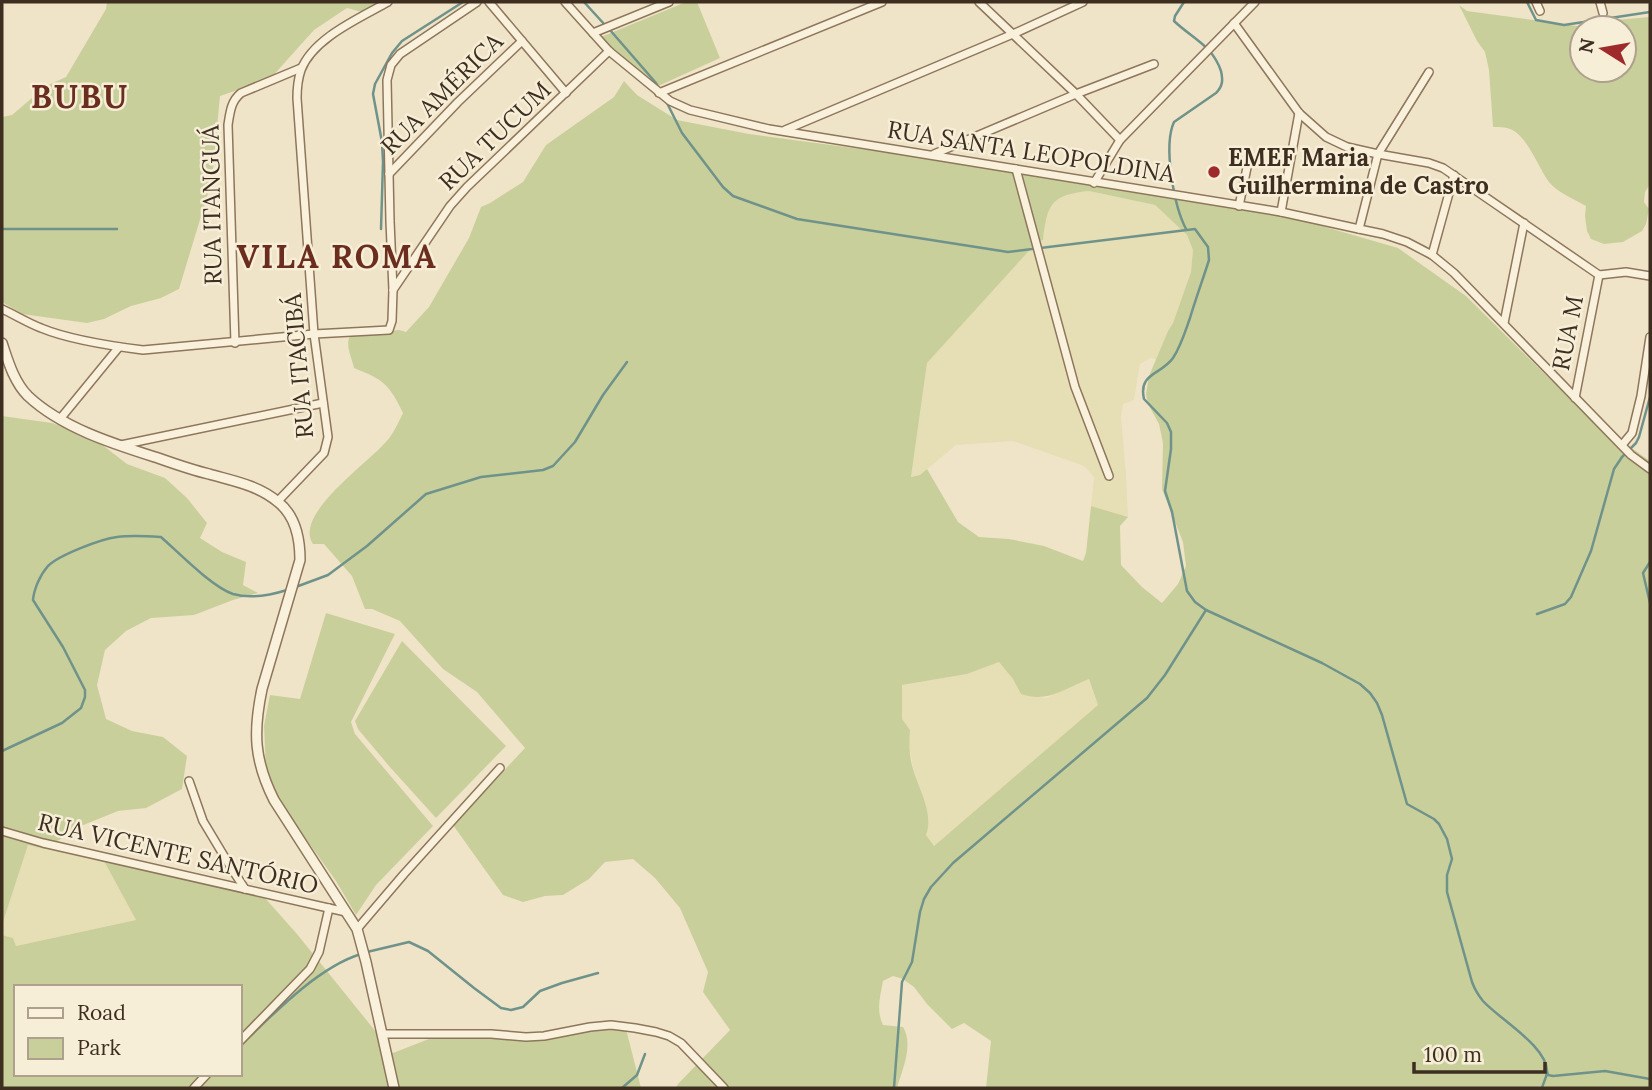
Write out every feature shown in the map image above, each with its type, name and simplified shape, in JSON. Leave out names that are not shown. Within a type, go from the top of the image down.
[{"type":"street","points":[[302,68],[311,53],[324,41],[388,2]]},
{"type":"street","points":[[2,309],[41,328],[61,334],[143,351],[314,334],[387,331],[391,328],[393,290],[387,80],[391,65],[400,54],[477,2]]},
{"type":"street","points":[[489,2],[566,93]]},
{"type":"street","name":"RUA SANTA LEOPOLDINA","points":[[565,2],[609,51],[659,93],[690,110],[783,131],[1280,212],[1383,234],[1407,242],[1432,255],[1463,281],[1622,446],[1650,469]]},
{"type":"street","points":[[593,33],[670,2]]},
{"type":"street","points":[[659,93],[882,2]]},
{"type":"street","points":[[979,2],[1120,140]]},
{"type":"street","points":[[783,131],[1083,2]]},
{"type":"street","points":[[1094,183],[1120,140],[1255,2]]},
{"type":"street","points":[[1536,2],[1540,11]]},
{"type":"street","points":[[1600,2],[1603,13]]},
{"type":"street","points":[[1234,23],[1299,113],[1326,137],[1378,154],[1437,165],[1599,275],[1626,272],[1650,276]]},
{"type":"street","name":"RUA AMÉRICA","points":[[389,174],[458,102],[522,41]]},
{"type":"street","name":"RUA TUCUM","points":[[393,290],[450,206],[467,187],[609,51]]},
{"type":"street","points":[[933,155],[1154,64]]},
{"type":"street","name":"RUA ITACIBÁ","points":[[278,501],[324,453],[328,437],[314,334],[297,98],[302,68]]},
{"type":"street","name":"RUA ITANGUÁ","points":[[235,343],[228,125],[231,107],[235,97],[241,93],[302,68]]},
{"type":"street","points":[[1359,229],[1378,154],[1429,72]]},
{"type":"street","points":[[1280,212],[1299,113]]},
{"type":"street","points":[[1239,206],[1249,158]]},
{"type":"street","points":[[1016,169],[1075,387],[1109,476]]},
{"type":"street","points":[[1432,255],[1454,175]]},
{"type":"street","points":[[1504,323],[1524,223]]},
{"type":"street","name":"RUA M","points":[[1575,398],[1599,275]]},
{"type":"street","points":[[1622,446],[1632,433],[1650,337]]},
{"type":"street","points":[[2,344],[11,370],[28,396],[60,419],[119,446],[260,490],[278,501],[295,524],[300,543],[300,560],[262,690],[258,709],[257,757],[274,800],[357,929],[394,1088]]},
{"type":"street","points":[[60,419],[119,347]]},
{"type":"street","points":[[119,446],[323,403]]},
{"type":"street","points":[[357,929],[500,768]]},
{"type":"street","points":[[189,781],[203,821],[246,889]]},
{"type":"street","name":"RUA VICENTE SANTÓRIO","points":[[2,831],[43,843],[346,912]]},
{"type":"street","points":[[242,1039],[316,961],[329,908]]},
{"type":"street","points":[[382,1034],[491,1034],[526,1037],[611,1025],[656,1031],[681,1043],[724,1088]]},
{"type":"shaded area","points":[[1089,191],[1155,205],[1187,235],[1193,250],[1191,272],[1157,360],[1151,358],[1140,364],[1134,400],[1123,404],[1121,417],[1128,517],[1091,506],[1094,477],[1084,466],[1013,441],[956,445],[920,475],[911,477],[927,363],[1037,242],[1043,240],[1049,207],[1060,198]]},
{"type":"shaded area","points":[[999,662],[1021,694],[1046,698],[1089,679],[1098,705],[934,846],[926,835],[922,793],[913,768],[909,744],[910,730],[902,719],[902,685],[967,674]]},
{"type":"shaded area","points":[[28,845],[104,861],[136,920],[16,946],[13,938],[2,935],[2,925]]},
{"type":"green space","points":[[107,2],[379,2],[362,12],[347,8],[314,30],[270,79],[220,96],[212,180],[179,289],[161,298],[87,323],[22,314],[2,302],[2,117],[12,115],[46,86],[66,77],[106,9]]},
{"type":"green space","points":[[686,2],[697,2],[720,58],[656,87],[601,37]]},
{"type":"green space","points":[[1459,5],[1467,11],[1568,25],[1568,84],[1638,84],[1638,18],[1650,17],[1650,184],[1645,192],[1644,202],[1649,209],[1642,231],[1623,242],[1604,244],[1591,239],[1587,231],[1586,206],[1553,186],[1522,138],[1508,128],[1493,127],[1485,52]]},
{"type":"green space","points":[[624,81],[637,95],[677,120],[749,134],[950,161],[1284,215],[1398,248],[1466,296],[1577,406],[1650,461],[1650,1088],[986,1088],[991,1041],[964,1023],[952,1029],[914,987],[893,976],[883,981],[879,1009],[883,1025],[903,1027],[906,1034],[906,1058],[897,1088],[676,1088],[730,1030],[703,992],[708,972],[680,908],[655,878],[633,859],[605,862],[589,879],[563,895],[545,896],[523,902],[503,895],[453,825],[525,748],[477,692],[443,669],[400,621],[372,609],[365,609],[352,576],[324,544],[313,544],[310,531],[314,517],[324,502],[382,447],[403,413],[394,395],[384,384],[354,368],[348,347],[351,334],[399,330],[406,332],[429,307],[469,238],[481,207],[523,182],[546,145],[614,97]],"holes":[[[1089,191],[1155,205],[1187,235],[1193,250],[1191,272],[1173,323],[1149,376],[1146,394],[1148,404],[1159,424],[1163,443],[1162,489],[1183,542],[1186,566],[1178,584],[1162,603],[1121,565],[1120,526],[1128,517],[1091,506],[1083,561],[1044,546],[1009,539],[979,537],[958,522],[927,469],[920,475],[911,477],[927,363],[1037,242],[1043,240],[1049,210],[1053,204],[1066,195]],[[999,662],[1021,694],[1048,696],[1089,679],[1098,705],[934,846],[926,835],[927,810],[912,764],[910,730],[902,719],[902,685],[967,674]]]},
{"type":"green space","points":[[2,416],[52,423],[92,437],[127,464],[165,478],[187,498],[207,523],[200,538],[222,552],[246,562],[243,585],[258,593],[194,615],[151,618],[126,631],[105,650],[97,685],[106,719],[132,731],[163,737],[187,756],[182,789],[146,808],[118,811],[81,826],[45,849],[28,845],[2,925]]},
{"type":"green space","points":[[326,613],[395,634],[351,722],[355,734],[433,826],[376,885],[356,915],[336,881],[279,801],[266,769],[264,726],[270,695],[300,699]]},
{"type":"green space","points":[[402,641],[506,746],[436,818],[358,729],[355,721]]},
{"type":"green space","points":[[104,861],[265,898],[393,1053],[439,1035],[527,1040],[586,1031],[626,1029],[641,1088],[2,1088],[2,935],[13,938],[16,946],[136,920]]},
{"type":"waterway","points":[[381,229],[383,162],[373,94],[375,84],[402,41],[463,2]]},
{"type":"waterway","points":[[584,2],[605,25]]},
{"type":"waterway","points":[[1184,2],[1174,21],[1213,55],[1221,71],[1222,80],[1216,93],[1174,122],[1171,133],[1171,176],[1186,229]]},
{"type":"waterway","points":[[1527,2],[1536,20],[1564,25],[1650,12]]},
{"type":"waterway","points":[[610,30],[659,89]]},
{"type":"waterway","points":[[666,101],[682,133],[723,187],[733,196],[797,219],[1008,252],[1195,229],[1208,247],[1207,267],[1178,349],[1168,364],[1147,379],[1143,390],[1144,399],[1167,423],[1171,432],[1165,491],[1172,512],[1187,591],[1195,602],[1206,610],[1322,663],[1360,684],[1370,693],[1382,715],[1407,804],[1434,819],[1447,839],[1452,859],[1447,875],[1447,892],[1473,985],[1483,1001],[1540,1053],[1547,1073],[1542,1088]]},
{"type":"waterway","points":[[2,229],[117,229]]},
{"type":"waterway","points":[[293,588],[328,575],[367,546],[426,494],[481,477],[543,470],[553,466],[575,442],[603,395],[627,362]]},
{"type":"waterway","points":[[1537,614],[1565,604],[1571,597],[1591,551],[1614,469],[1636,443],[1650,397]]},
{"type":"waterway","points":[[2,751],[62,723],[81,708],[85,697],[85,690],[63,647],[33,600],[42,574],[61,557],[110,538],[161,537],[205,577],[233,594],[260,596],[287,590]]},
{"type":"waterway","points":[[1650,562],[1643,573],[1650,603]]},
{"type":"waterway","points":[[894,1088],[902,982],[912,962],[920,912],[931,887],[953,863],[1147,698],[1165,675],[1206,610]]},
{"type":"waterway","points":[[367,952],[409,942],[428,951],[501,1008],[511,1010],[523,1007],[540,991],[598,973]]},
{"type":"waterway","points":[[242,1044],[312,981],[345,960],[361,954]]},
{"type":"waterway","points":[[622,1088],[637,1075],[645,1054]]},
{"type":"waterway","points":[[1547,1072],[1553,1076],[1605,1071],[1650,1079]]},
{"type":"place","name":"EMEF Maria Guilhermina de Castro","points":[[1214,172]]},
{"type":"district","name":"BUBU","points":[[80,97]]},
{"type":"district","name":"VILA ROMA","points":[[337,257]]}]
